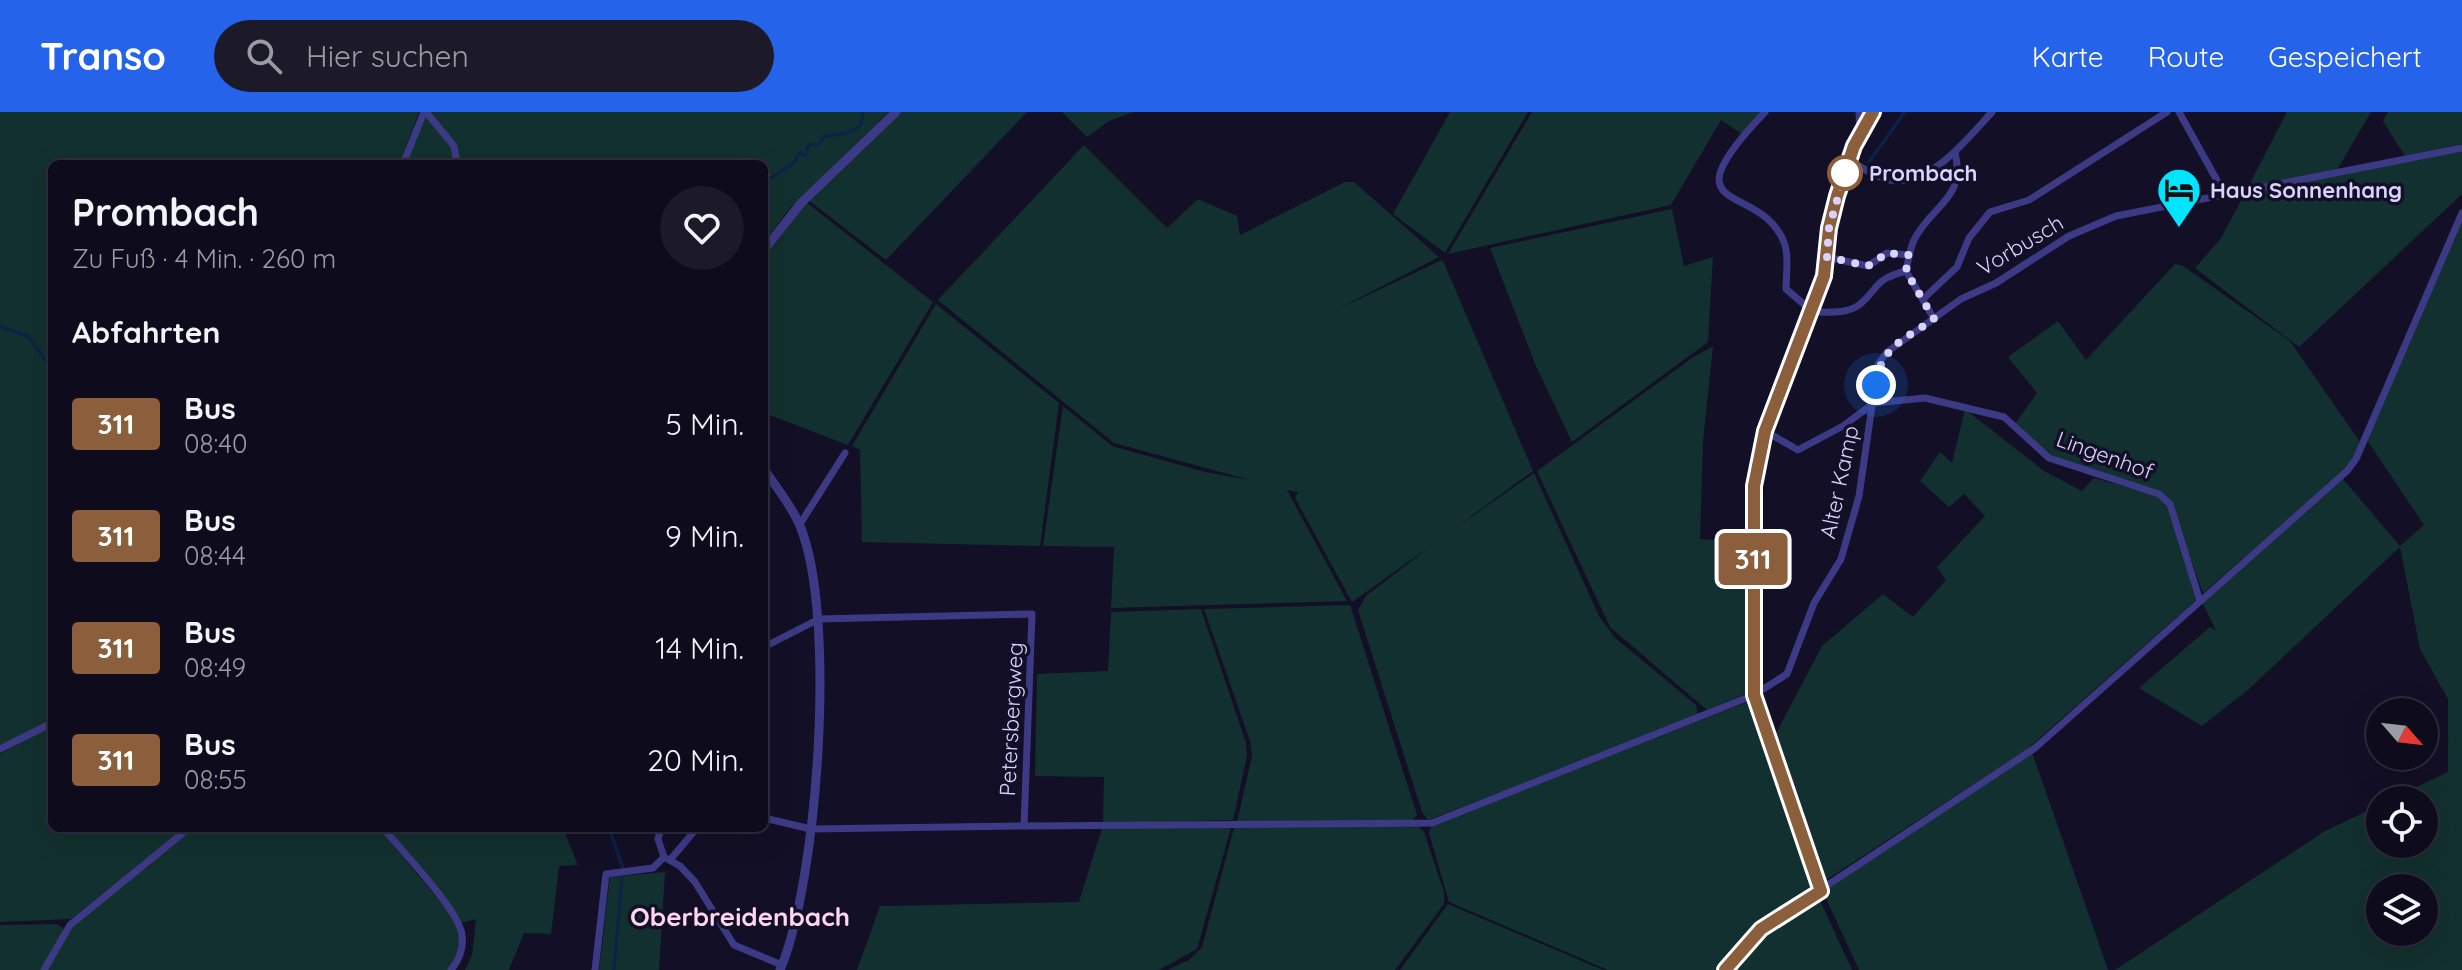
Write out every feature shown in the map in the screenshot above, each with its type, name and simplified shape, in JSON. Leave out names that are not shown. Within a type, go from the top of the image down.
[{"type":"street","points":[[405,160],[425,112],[454,146],[456,160]]},
{"type":"street","points":[[768,245],[801,203],[896,112]]},
{"type":"street","points":[[1765,112],[1725,160],[1719,171],[1721,189],[1733,201],[1758,212],[1777,231],[1786,247],[1786,289],[1813,312],[1844,311],[1859,305],[1885,276],[1906,271]]},
{"type":"street","points":[[1859,112],[1860,133]]},
{"type":"street","points":[[1821,891],[1754,695],[1754,486],[1765,431],[1785,370],[1813,312],[1827,257],[1829,228],[1849,160],[1873,112]]},
{"type":"street","points":[[1849,160],[1885,179],[1900,181],[1920,175],[1955,152],[1992,112]]},
{"type":"street","points":[[1923,299],[1957,267],[1969,238],[1990,212],[2029,200],[2167,112]]},
{"type":"street","points":[[2179,112],[2224,193]]},
{"type":"street","name":"Vorbusch","points":[[1934,319],[1961,299],[1996,283],[2069,236],[2116,216],[2462,148]]},
{"type":"street","points":[[1934,319],[1906,271],[1915,239],[1936,208],[1949,200],[1957,182],[1955,152]]},
{"type":"street","points":[[1725,970],[1761,929],[2035,748],[2356,459],[2462,213]]},
{"type":"street","points":[[1827,257],[1868,266],[1887,253],[1909,255]]},
{"type":"street","name":"Alter Kamp","points":[[1024,826],[1432,823],[1754,695],[1787,674],[1814,603],[1841,559],[1859,496],[1878,364],[1887,352],[1934,319]]},
{"type":"street","name":"Lingenhof","points":[[1765,431],[1786,446],[1805,448],[1874,403],[1925,398],[2004,417],[2049,458],[2159,494],[2170,504],[2200,601]]},
{"type":"street","points":[[800,524],[845,453]]},
{"type":"street","points":[[660,832],[658,839],[667,859],[695,882],[734,945],[781,968],[796,923],[811,829],[816,772],[819,619],[800,524],[768,475]]},
{"type":"street","name":"Petersbergweg","points":[[768,819],[811,829],[1024,826],[1032,614],[819,619]]},
{"type":"street","points":[[768,645],[819,619]]},
{"type":"street","points":[[0,749],[48,725]]},
{"type":"street","points":[[44,970],[70,925],[184,832]]},
{"type":"street","points":[[386,832],[456,918],[463,944],[459,960],[451,970]]},
{"type":"street","points":[[595,970],[606,874],[653,868],[667,859],[693,832]]},
{"type":"green space","points":[[0,112],[419,112],[405,149],[423,112],[889,112],[791,207],[768,237],[768,160],[48,160],[48,722],[0,745]]},
{"type":"green space","points":[[900,112],[1027,112],[886,260],[808,200]]},
{"type":"green space","points":[[1062,112],[1133,112],[1109,121],[1087,137]]},
{"type":"green space","points":[[1450,112],[1528,112],[1445,253],[1393,214]]},
{"type":"green space","points":[[1532,112],[1760,112],[1742,134],[1721,120],[1671,205],[1448,254]]},
{"type":"green space","points":[[2287,112],[2371,112],[2337,170],[2248,187]]},
{"type":"green space","points":[[2388,112],[2462,112],[2462,144],[2405,156],[2383,121]]},
{"type":"green space","points":[[1084,145],[1167,228],[1198,199],[1237,216],[1240,235],[1345,182],[1354,182],[1439,257],[1336,310],[1442,260],[1444,263],[1533,471],[1451,531],[1534,473],[1599,616],[1614,637],[1696,705],[1698,715],[1428,820],[1422,812],[1358,610],[1366,596],[1432,545],[1352,602],[1295,498],[1298,492],[1287,490],[1347,601],[1111,608],[1114,547],[1043,546],[1063,406],[1112,446],[1205,472],[1250,480],[1114,443],[938,300]]},
{"type":"green space","points":[[2462,150],[2462,194],[2299,347],[2195,268],[2221,238],[2245,193]]},
{"type":"green space","points":[[806,202],[933,302],[848,445],[768,415],[768,253]]},
{"type":"green space","points":[[1672,209],[1684,266],[1713,257],[1708,342],[1572,442],[1536,366],[1490,248]]},
{"type":"green space","points":[[2462,221],[2462,970],[2115,970],[2325,831],[2366,812],[2366,858],[2438,858],[2438,786],[2418,786],[2448,772],[2448,699],[2420,649],[2400,547],[2249,689],[2202,726],[2139,688],[2210,627],[2216,630],[2202,602],[2343,479],[2400,546],[2424,525],[2367,440]]},
{"type":"green space","points":[[2175,264],[2183,266],[2290,341],[2360,442],[2349,466],[2203,593],[2170,502],[2050,456],[2015,424],[2037,393],[2008,357],[2058,321],[2086,360]]},
{"type":"green space","points":[[936,304],[1059,403],[1040,546],[862,542],[860,450],[852,446]]},
{"type":"green space","points":[[1713,346],[1703,441],[1700,539],[1745,542],[1747,693],[1707,710],[1610,627],[1537,471]]},
{"type":"green space","points":[[1965,409],[2044,471],[2082,491],[2094,478],[2158,496],[2168,506],[2196,600],[2026,750],[1826,880],[1819,873],[1801,809],[1772,741],[1822,646],[1883,594],[1913,617],[1946,580],[1937,567],[1985,516],[1964,494],[1949,507],[1920,481],[1940,452],[1952,463]]},
{"type":"green space","points":[[1350,605],[1417,815],[1413,820],[1237,822],[1252,756],[1250,741],[1204,609]]},
{"type":"green space","points":[[1201,609],[1246,743],[1247,756],[1233,820],[1103,823],[1104,777],[1035,776],[1037,674],[1108,671],[1111,612]]},
{"type":"green space","points":[[1750,701],[1808,862],[1807,872],[1852,970],[1608,970],[1449,902],[1429,833],[1431,826]]},
{"type":"green space","points":[[48,727],[48,832],[180,832],[71,919],[0,922],[0,754]]},
{"type":"green space","points":[[2032,752],[2108,970],[1859,970],[1823,892]]},
{"type":"green space","points":[[1418,826],[1424,832],[1444,892],[1444,904],[1395,970],[1167,970],[1189,960],[1202,947],[1234,828]]},
{"type":"green space","points":[[1102,828],[1231,828],[1197,949],[1159,970],[857,970],[880,906],[1079,902]]},
{"type":"green space","points":[[187,832],[382,832],[455,919],[462,944],[449,970],[46,970],[76,922]]},
{"type":"green space","points":[[388,832],[565,832],[578,865],[559,866],[551,934],[524,933],[509,970],[465,970],[472,955],[476,919],[462,923]]},
{"type":"green space","points":[[665,872],[659,970],[599,970],[610,877]]},
{"type":"green space","points":[[1448,904],[1603,970],[1400,970]]},
{"type":"green space","points":[[57,924],[63,932],[42,970],[0,970],[0,925]]},
{"type":"waterway","points":[[768,179],[794,163],[800,152],[805,156],[811,144],[819,145],[823,137],[851,132],[861,125],[863,112]]},
{"type":"waterway","points":[[1869,162],[1905,112]]},
{"type":"waterway","points":[[0,327],[28,336],[48,364]]},
{"type":"waterway","points":[[610,832],[623,868]]},
{"type":"waterway","points":[[614,970],[622,878]]},
{"type":"bus line","name":"311","points":[[1725,970],[1761,929],[1821,891],[1754,695],[1751,641],[1754,486],[1765,431],[1785,370],[1813,312],[1824,276],[1829,228],[1837,196],[1854,146],[1873,112]]},
{"type":"place","name":"Prombach","points":[[1845,173]]},
{"type":"place","name":"Haus Sonnenhang","points":[[2179,229]]},
{"type":"district","name":"Oberbreidenbach","points":[[740,916]]},
{"type":"route","points":[[1845,173],[1829,228],[1827,257],[1868,266],[1887,253],[1909,255],[1906,271],[1911,284],[1934,319],[1887,352],[1878,364],[1876,385]]}]
